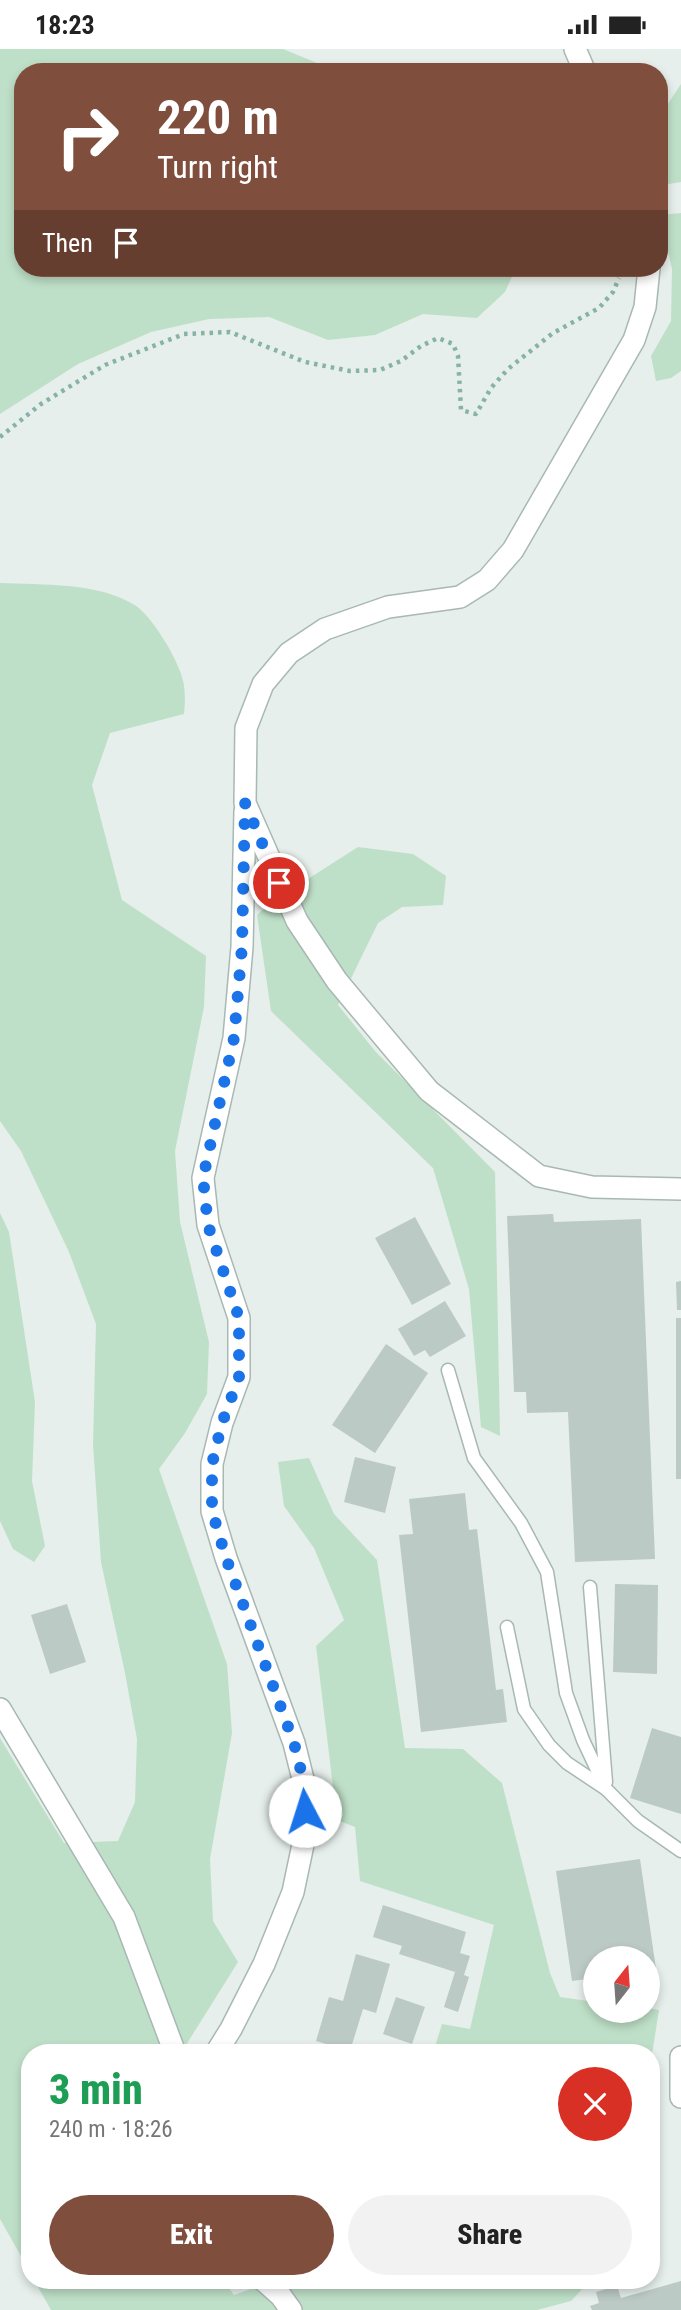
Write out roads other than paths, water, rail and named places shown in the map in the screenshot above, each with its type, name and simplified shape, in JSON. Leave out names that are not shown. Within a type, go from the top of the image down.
[{"type":"street","points":[[222,2044],[264,1964],[293,1892],[305,1835],[305,1787],[294,1743],[226,1558],[212,1511],[212,1464],[222,1423],[239,1377],[239,1318],[208,1225],[203,1178],[234,1038],[242,947],[246,728],[263,684],[289,653],[325,629],[388,607],[460,597],[487,580],[513,550],[634,340],[645,307],[648,277]]},
{"type":"street","points":[[245,803],[297,921],[337,981],[429,1091],[538,1176],[592,1187],[681,1189]]},
{"type":"street","points":[[0,1709],[124,1917],[172,2044]]},
{"type":"street","points":[[681,2057],[681,2097]]},
{"type":"street","points":[[273,2289],[291,2310]]},
{"type":"lane","points":[[448,1370],[474,1458],[521,1523],[547,1572],[566,1693],[583,1740],[606,1789]]},
{"type":"lane","points":[[590,1587],[606,1789]]},
{"type":"lane","points":[[507,1627],[524,1709],[549,1745],[567,1763],[606,1789],[638,1821],[681,1851]]}]
